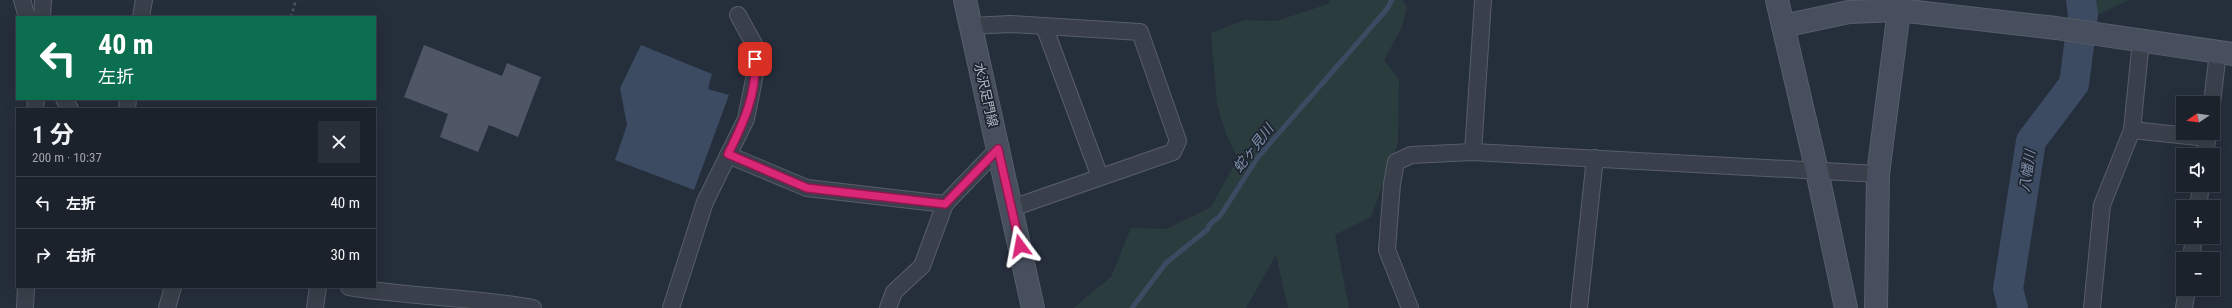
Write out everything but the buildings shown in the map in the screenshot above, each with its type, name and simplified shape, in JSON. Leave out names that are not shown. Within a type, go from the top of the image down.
[{"type":"street","points":[[22,0],[27,16]]},
{"type":"street","points":[[42,16],[43,0]]},
{"type":"street","points":[[141,16],[144,0]]},
{"type":"street","name":"水沢足門線","points":[[965,0],[1033,308]]},
{"type":"street","points":[[1473,152],[1483,0]]},
{"type":"street","points":[[1777,0],[1817,171],[1846,308]]},
{"type":"street","points":[[1783,26],[1897,3],[2225,53],[2214,96]]},
{"type":"street","points":[[1876,308],[1878,174],[1897,3]]},
{"type":"street","points":[[671,308],[705,202],[746,119],[756,74],[754,44],[738,15]]},
{"type":"street","points":[[971,26],[1011,24],[1140,32],[1178,141],[1174,152],[1012,208]]},
{"type":"street","points":[[1044,26],[1100,177]]},
{"type":"street","points":[[2092,308],[2102,205],[2132,130],[2141,40]]},
{"type":"street","points":[[2132,130],[2176,134]]},
{"type":"street","points":[[888,308],[894,292],[922,266],[945,204],[998,149]]},
{"type":"street","points":[[1410,308],[1387,250],[1392,184],[1396,162],[1411,155],[1473,152],[1878,174]]},
{"type":"street","points":[[728,154],[807,188],[945,204]]},
{"type":"street","points":[[1579,308],[1595,158]]},
{"type":"street","points":[[25,308],[26,288]]},
{"type":"street","points":[[167,308],[173,288]]},
{"type":"street","points":[[315,308],[318,288]]},
{"type":"street","points":[[355,288],[385,293],[506,303],[533,308]]},
{"type":"street","points":[[2184,308],[2186,296]]},
{"type":"path","points":[[291,16],[296,0]]},
{"type":"shaded area","points":[[1330,0],[1402,0],[1407,6],[1402,27],[1384,60],[1399,79],[1398,143],[1371,217],[1335,235],[1349,308],[1288,308],[1276,255],[1246,308],[1073,308],[1111,277],[1131,228],[1166,229],[1211,207],[1238,158],[1226,134],[1217,104],[1211,33],[1244,20],[1276,21],[1328,4]]},
{"type":"shaded area","points":[[2091,0],[2129,0],[2091,18]]},
{"type":"water","points":[[641,45],[712,74],[708,89],[729,95],[694,190],[615,160],[627,125],[620,88]]},
{"type":"waterway","name":"蛇ヶ見川","points":[[1132,308],[1166,263],[1208,229],[1209,225],[1220,216],[1258,157],[1387,9],[1392,0]]},
{"type":"waterway","name":"八幡川","points":[[2013,308],[2008,289],[2031,141],[2074,84],[2083,15],[2081,0]]},
{"type":"route","points":[[755,59],[756,74],[746,119],[728,154],[807,188],[945,204],[998,149],[1020,246]]}]
